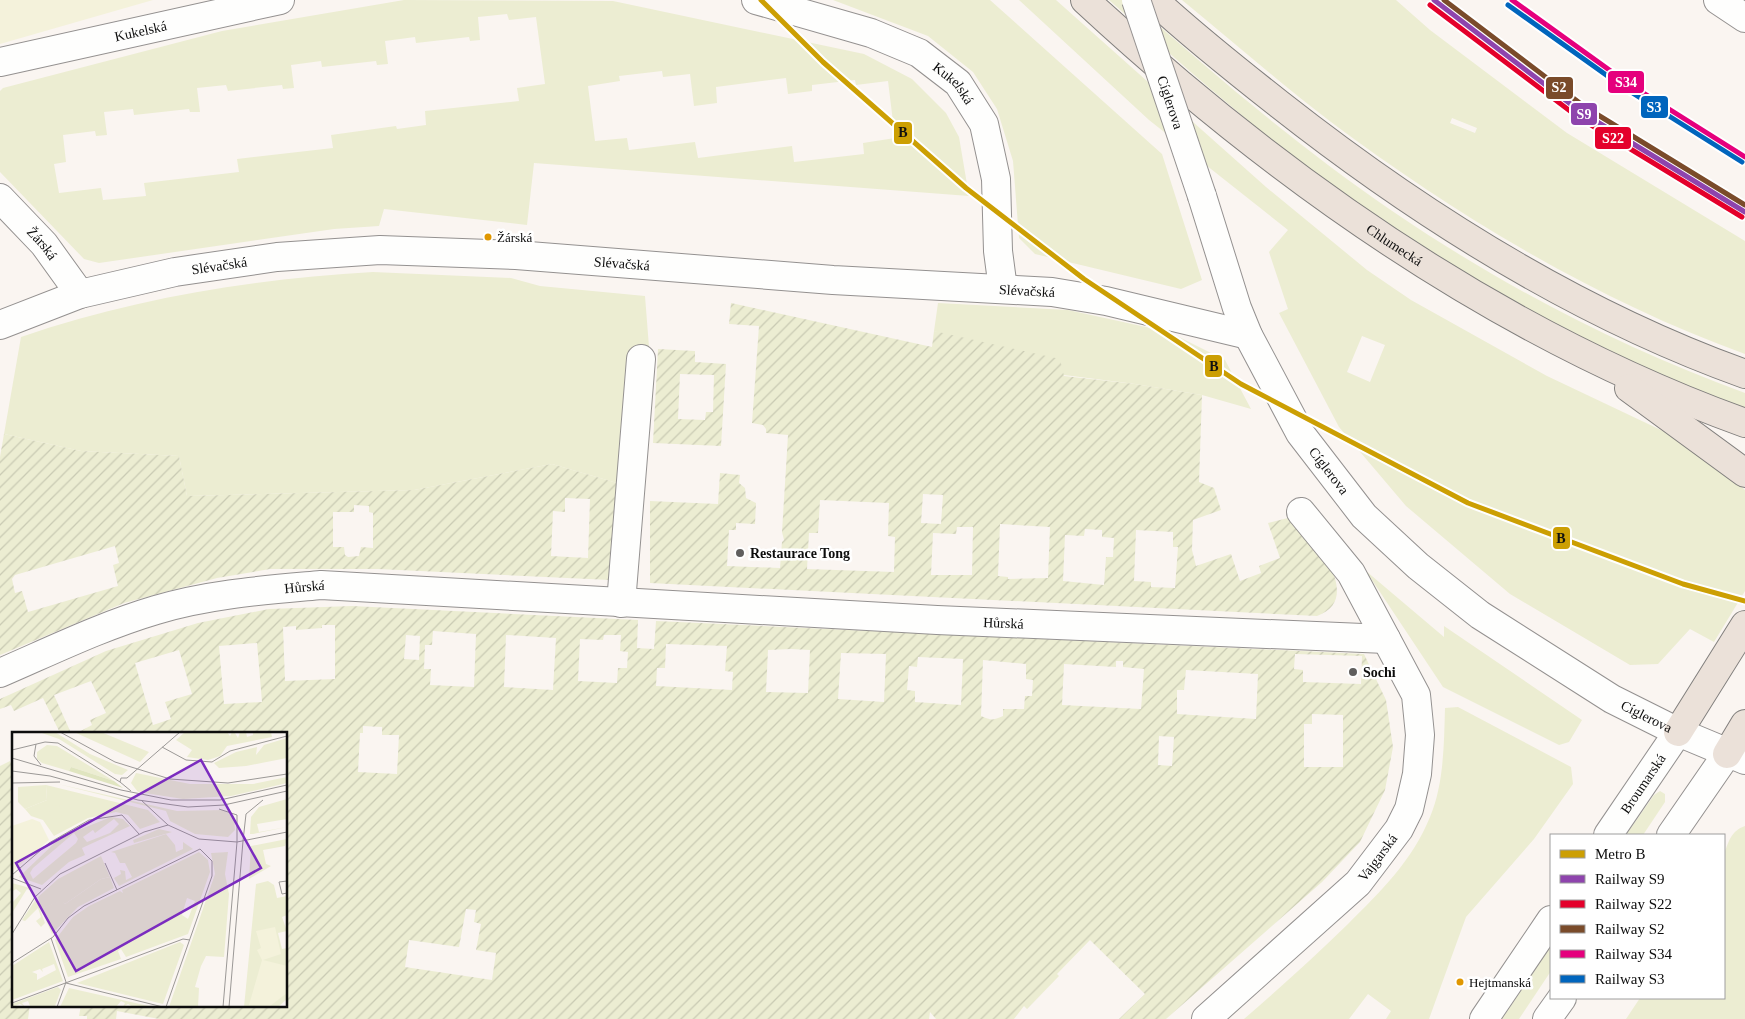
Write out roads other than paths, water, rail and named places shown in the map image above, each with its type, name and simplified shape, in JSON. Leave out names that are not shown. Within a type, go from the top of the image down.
[{"type":"main road","name":"Chlumecká","points":[[1085,0],[1130,42],[1244,138],[1321,194],[1461,289],[1575,350],[1655,387],[1745,423]]},
{"type":"main road","points":[[1154,0],[1242,75],[1306,126],[1441,221],[1575,299],[1647,333],[1745,374]]},
{"type":"main road","points":[[1575,350],[1745,473]]},
{"type":"main road","points":[[1678,732],[1745,625]]},
{"type":"main road","points":[[1736,757],[1745,724]]},
{"type":"street","name":"Kukelská","points":[[0,62],[280,0]]},
{"type":"street","name":"Kukelská","points":[[756,0],[871,33],[919,53],[958,83],[984,124],[996,179],[998,251],[1003,289]]},
{"type":"street","name":"Cíglerova","points":[[1136,0],[1202,196],[1237,308],[1248,335],[1300,433],[1364,516],[1418,566],[1480,615],[1594,687],[1678,732],[1736,757]]},
{"type":"street","points":[[1718,0],[1745,18]]},
{"type":"street","name":"Žárská","points":[[0,198],[44,244],[80,294]]},
{"type":"street","name":"Slévačská","points":[[0,325],[80,294],[175,272],[277,257],[380,250],[516,255],[833,280],[1052,292],[1106,301],[1248,335]]},
{"type":"street","points":[[621,603],[641,359]]},
{"type":"street","name":"Vajgarská","points":[[1206,1019],[1358,883],[1399,829],[1409,809],[1418,774],[1420,735],[1416,695],[1351,573],[1301,512]]},
{"type":"street","name":"Hůrská","points":[[0,673],[83,637],[156,610],[232,593],[321,585],[947,620],[1386,639]]},
{"type":"street","name":"Broumarská","points":[[1609,834],[1678,732]]},
{"type":"street","points":[[1673,834],[1736,757]]},
{"type":"street","points":[[1484,1019],[1550,921]]},
{"type":"street","points":[[1547,1019],[1561,999]]},
{"type":"metro line","name":"B","points":[[761,0],[823,62],[966,188],[1084,279],[1241,384],[1468,503],[1683,584],[1745,601]]},
{"type":"rail line","name":"S9","points":[[1434,0],[1581,112],[1745,212]]},
{"type":"rail line","name":"S2","points":[[1444,0],[1585,107],[1745,205]]},
{"type":"rail line","name":"S34","points":[[1512,0],[1626,82],[1745,157]]},
{"type":"rail line","name":"S22","points":[[1430,5],[1578,117],[1742,217]]},
{"type":"rail line","name":"S3","points":[[1508,5],[1623,87],[1742,162]]},
{"type":"place","name":"Žárská","points":[[488,237]]},
{"type":"place","name":"Restaurace Tong","points":[[740,553]]},
{"type":"place","name":"Sochi","points":[[1353,672]]},
{"type":"place","name":"Hejtmanská","points":[[1460,982]]}]
